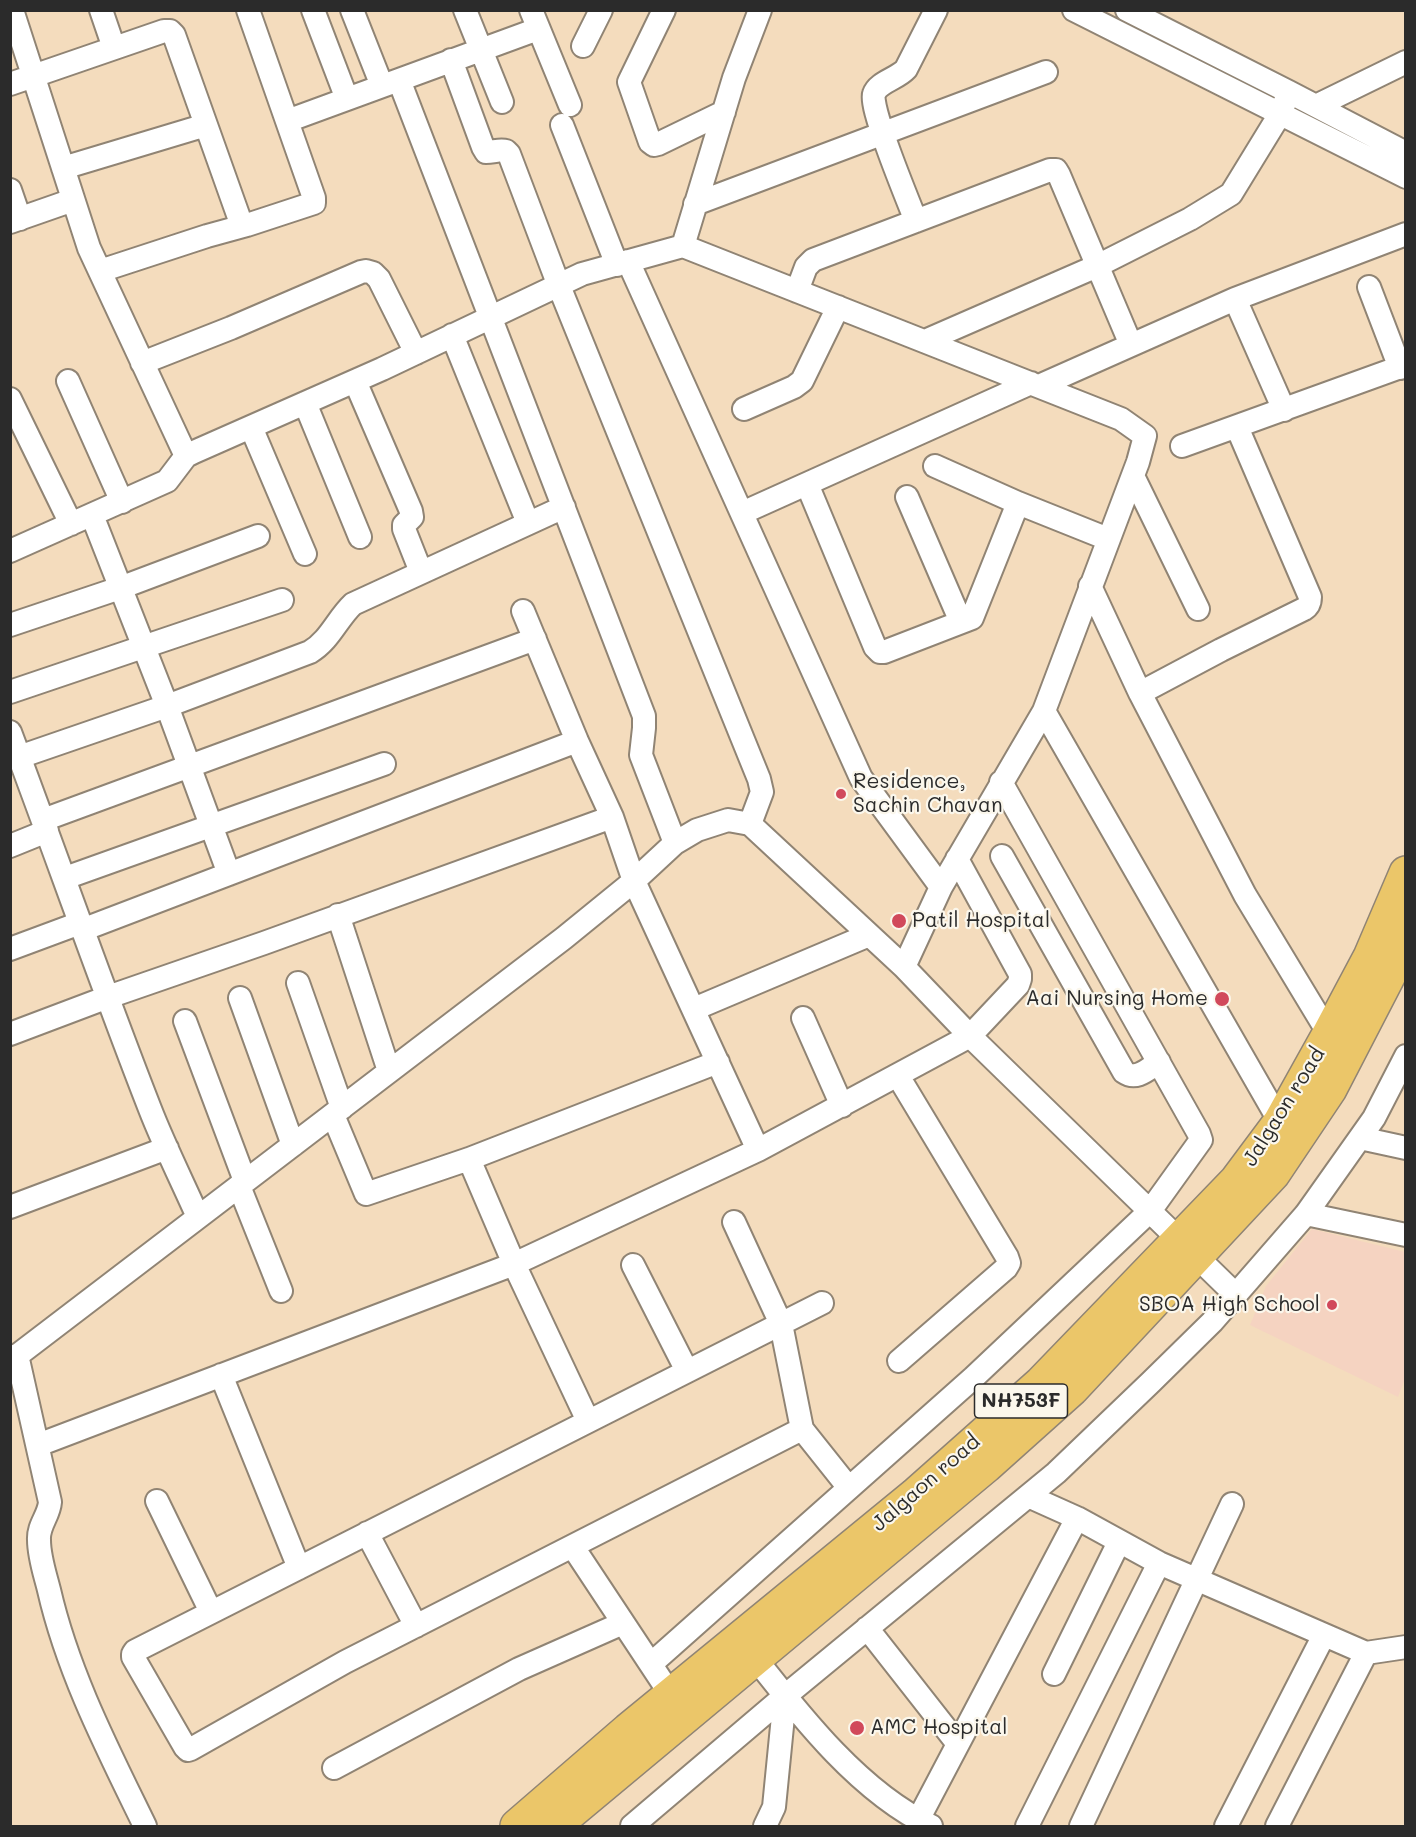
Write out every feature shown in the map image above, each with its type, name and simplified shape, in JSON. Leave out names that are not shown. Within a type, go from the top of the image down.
[{"type":"highway","name":"Jalgaon road","points":[[554,1827],[986,1466],[1072,1389],[1188,1248],[1280,1122],[1370,957],[1406,873]]},
{"type":"highway","name":"Jalgaon road","points":[[517,1827],[671,1695],[915,1495],[1273,1174],[1330,1089],[1389,975],[1406,936]]},
{"type":"street","points":[[12,10],[16,38],[33,75],[89,248],[186,456]]},
{"type":"street","points":[[101,10],[114,48]]},
{"type":"street","points":[[100,271],[314,203],[248,10]]},
{"type":"street","points":[[313,10],[347,99]]},
{"type":"street","points":[[352,10],[390,83],[491,317],[644,716],[642,760],[675,843]]},
{"type":"street","points":[[465,10],[502,102]]},
{"type":"street","points":[[583,46],[601,10]]},
{"type":"street","points":[[664,10],[629,82],[650,142],[654,145],[658,144],[724,112]]},
{"type":"street","points":[[683,246],[734,78],[760,10]]},
{"type":"street","points":[[916,221],[882,134],[873,98],[874,92],[879,87],[906,69],[936,10]]},
{"type":"street","points":[[1127,10],[1406,153]]},
{"type":"street","points":[[1089,14],[1406,177]]},
{"type":"street","points":[[287,121],[480,50],[534,20],[566,115],[622,263],[741,513],[861,778],[940,887]]},
{"type":"street","points":[[10,84],[164,31],[170,31],[174,35],[243,226]]},
{"type":"street","points":[[451,60],[486,152],[502,150],[509,154],[559,286],[762,787],[750,824]]},
{"type":"street","points":[[1316,106],[1406,62]]},
{"type":"street","points":[[695,204],[1046,72]]},
{"type":"street","points":[[925,341],[1097,266],[1190,219],[1231,194],[1280,114],[1289,92]]},
{"type":"street","points":[[63,168],[206,125]]},
{"type":"street","points":[[797,291],[806,267],[813,260],[1050,170],[1056,170],[1131,345]]},
{"type":"street","points":[[10,190],[15,220],[73,200]]},
{"type":"street","points":[[741,513],[1235,298],[1406,234]]},
{"type":"street","points":[[12,547],[71,524],[167,481],[186,456],[416,353],[582,274],[683,246],[1121,419],[1145,436],[1133,476],[1044,711],[940,887],[904,967]]},
{"type":"street","points":[[142,363],[366,271],[373,273],[383,285],[416,353]]},
{"type":"street","points":[[1182,446],[1403,366],[1369,287]]},
{"type":"street","points":[[1235,298],[1284,410]]},
{"type":"street","points":[[744,409],[794,387],[802,381],[838,307]]},
{"type":"street","points":[[452,335],[528,523]]},
{"type":"street","points":[[68,381],[122,502]]},
{"type":"street","points":[[355,381],[411,512],[412,517],[404,525],[404,529],[421,572]]},
{"type":"street","points":[[10,399],[71,524]]},
{"type":"street","points":[[305,403],[360,537]]},
{"type":"street","points":[[251,427],[305,554]]},
{"type":"street","points":[[1140,693],[1308,607],[1310,603],[1310,597],[1237,427]]},
{"type":"street","points":[[935,466],[1018,503],[1108,539]]},
{"type":"street","points":[[1133,476],[1198,609]]},
{"type":"street","points":[[807,484],[875,647],[880,652],[969,620],[975,615],[1018,503]]},
{"type":"street","points":[[907,497],[961,622]]},
{"type":"street","points":[[198,1217],[150,1110],[14,743],[167,706],[310,652],[325,641],[353,603],[564,507]]},
{"type":"street","points":[[92,515],[167,706],[229,874]]},
{"type":"street","points":[[10,625],[120,588],[258,536]]},
{"type":"street","points":[[1090,586],[1140,693],[1245,894],[1329,1034]]},
{"type":"street","points":[[10,692],[282,600]]},
{"type":"street","points":[[523,610],[577,741],[612,817],[634,881],[758,1150]]},
{"type":"street","points":[[10,846],[45,826],[189,766],[535,639]]},
{"type":"street","points":[[1044,711],[1280,1122]]},
{"type":"street","points":[[10,949],[81,927],[229,874],[577,741]]},
{"type":"street","points":[[65,878],[384,764]]},
{"type":"street","points":[[651,1664],[973,1378],[1150,1211],[1201,1140],[1001,782]]},
{"type":"street","points":[[10,1034],[108,996],[264,943],[612,817]]},
{"type":"street","points":[[145,1827],[79,1684],[51,1598],[39,1541],[39,1531],[49,1510],[50,1502],[38,1445],[14,1358],[564,938],[634,881],[675,843],[697,830],[728,820],[750,824],[904,967],[969,1036],[1236,1295]]},
{"type":"street","points":[[1002,856],[1124,1072],[1136,1076],[1159,1062]]},
{"type":"street","points":[[38,1445],[514,1264],[758,1150],[969,1036],[1018,985],[1020,974],[957,859]]},
{"type":"street","points":[[338,915],[390,1071]]},
{"type":"street","points":[[694,1009],[869,935]]},
{"type":"street","points":[[298,983],[366,1194],[469,1159],[718,1062]]},
{"type":"street","points":[[240,998],[293,1145]]},
{"type":"street","points":[[803,1018],[842,1106]]},
{"type":"street","points":[[185,1022],[280,1291]]},
{"type":"street","points":[[632,1827],[785,1696],[1056,1473],[1212,1322],[1306,1214],[1374,1118],[1406,1056]]},
{"type":"street","points":[[898,1076],[1009,1263],[899,1361]]},
{"type":"street","points":[[1360,1138],[1406,1148]]},
{"type":"street","points":[[10,1208],[167,1148]]},
{"type":"street","points":[[469,1159],[514,1264],[588,1421]]},
{"type":"street","points":[[1306,1214],[1406,1235]]},
{"type":"street","points":[[734,1222],[781,1324],[802,1429],[849,1488]]},
{"type":"street","points":[[633,1265],[687,1371]]},
{"type":"street","points":[[802,1429],[345,1662],[188,1750],[133,1654],[211,1612],[822,1303]]},
{"type":"street","points":[[221,1375],[299,1568]]},
{"type":"street","points":[[1028,1496],[1077,1518],[1160,1563],[1366,1653],[1406,1647]]},
{"type":"street","points":[[158,1501],[211,1612]]},
{"type":"street","points":[[1081,1827],[1232,1504]]},
{"type":"street","points":[[755,1658],[785,1696],[847,1765],[905,1813],[925,1823],[958,1744],[1077,1518]]},
{"type":"street","points":[[367,1533],[416,1626]]},
{"type":"street","points":[[1054,1674],[1119,1542]]},
{"type":"street","points":[[573,1547],[671,1695]]},
{"type":"street","points":[[1027,1827],[1160,1563]]},
{"type":"street","points":[[334,1768],[519,1669],[623,1623]]},
{"type":"street","points":[[867,1628],[958,1744]]},
{"type":"street","points":[[1226,1827],[1324,1635]]},
{"type":"street","points":[[1277,1827],[1366,1653]]},
{"type":"street","points":[[765,1827],[774,1807],[785,1696]]},
{"type":"shaded area","name":"SBOA High School","points":[[1312,1229],[1405,1252],[1405,1379],[1398,1397],[1250,1325],[1266,1286]]},
{"type":"place","name":"Residence, Sachin Chavan","points":[[841,794]]},
{"type":"place","name":"Patil Hospital","points":[[899,921]]},
{"type":"place","name":"Aai Nursing Home","points":[[1222,999]]},
{"type":"place","name":"SBOA High School","points":[[1332,1305]]},
{"type":"place","name":"AMC Hospital","points":[[857,1728]]}]
